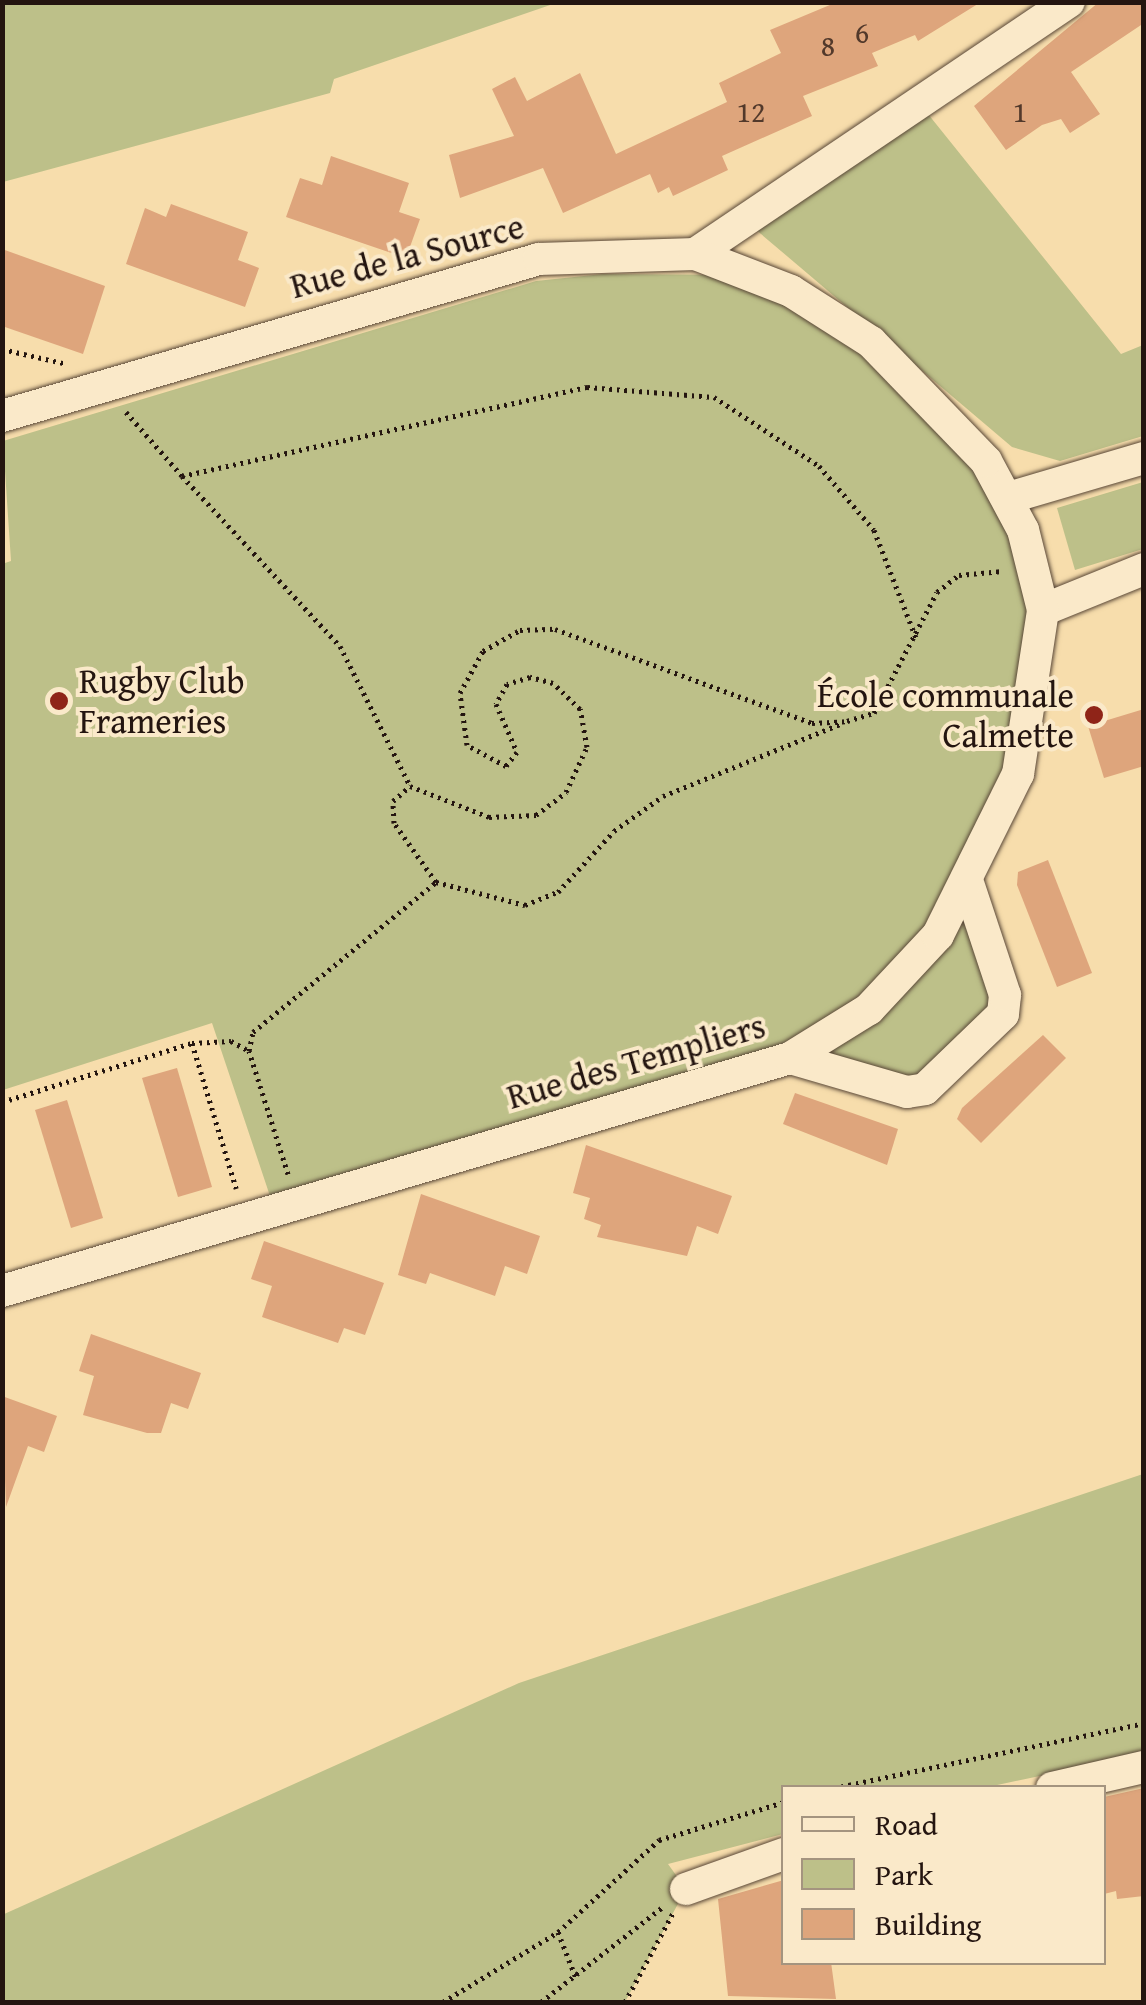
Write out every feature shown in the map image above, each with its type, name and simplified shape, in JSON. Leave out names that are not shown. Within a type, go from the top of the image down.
[{"type":"street","points":[[696,254],[1069,2]]},
{"type":"street","name":"Rue de la Source","points":[[2,416],[103,382],[538,259],[696,254]]},
{"type":"street","name":"Rue des Templiers","points":[[2,1292],[246,1220],[296,1200],[790,1058],[869,1008],[938,935],[968,886],[1018,774],[1043,610],[1035,567],[1008,498],[947,415],[871,342],[791,290],[696,254]]},
{"type":"street","points":[[1008,498],[1144,458]]},
{"type":"street","points":[[1043,610],[1144,569]]},
{"type":"street","points":[[790,1058],[907,1092],[925,1089],[990,1027],[1005,994],[968,886]]},
{"type":"street","points":[[1065,1785],[1144,1767]]},
{"type":"street","points":[[686,1888],[781,1855]]},
{"type":"path","points":[[2,349],[70,366]]},
{"type":"path","points":[[103,382],[182,476],[340,646],[410,786],[489,817],[536,815],[566,792],[587,724],[554,683],[519,677],[499,694],[498,720],[517,752],[506,766],[461,735],[464,677],[483,652],[520,630],[555,629],[812,723],[848,721]]},
{"type":"path","points":[[182,476],[587,387],[714,397],[818,466],[874,530],[917,640]]},
{"type":"path","points":[[410,786],[392,800],[394,824],[436,882],[525,905],[558,892],[614,831],[688,781],[874,713],[917,640],[937,592],[959,575],[1035,567]]},
{"type":"path","points":[[296,1200],[249,1051],[262,1018],[436,882]]},
{"type":"path","points":[[2,1102],[192,1043],[232,1041],[249,1051]]},
{"type":"path","points":[[192,1043],[246,1220]]},
{"type":"path","points":[[848,1785],[1144,1723]]},
{"type":"path","points":[[443,2002],[558,1932],[659,1840],[781,1803]]},
{"type":"path","points":[[541,2002],[686,1888]]},
{"type":"path","points":[[626,2002],[686,1888]]},
{"type":"path","points":[[558,1932],[576,1978]]},
{"type":"green space","points":[[3,2],[556,3],[334,79],[330,93],[3,182]]},
{"type":"green space","points":[[920,104],[1121,354],[1143,345],[1143,436],[1060,461],[1012,447],[748,223]]},
{"type":"green space","points":[[603,274],[745,275],[791,291],[947,415],[1035,567],[1018,774],[969,886],[1005,995],[925,1089],[790,1058],[274,1208],[212,1023],[3,1090],[2,564],[11,561],[3,441],[536,281]]},
{"type":"green space","points":[[1143,482],[1143,549],[1075,570],[1057,508]]},
{"type":"green space","points":[[1143,1474],[1143,1754],[997,1785],[781,1785],[781,1835],[668,1864],[686,1889],[625,2002],[3,2002],[2,1915],[519,1683]]},
{"type":"building","points":[[837,2],[981,2],[918,41],[915,35],[872,53],[878,66],[803,96],[812,116],[722,156],[728,170],[673,196],[669,187],[658,193],[650,174],[563,213],[543,168],[460,198],[449,155],[514,136],[492,89],[515,77],[527,101],[580,73],[616,154],[727,102],[719,83],[781,53],[770,30]]},
{"type":"building","points":[[1099,2],[1144,2],[1144,23],[1071,72],[1100,114],[1070,133],[1061,119],[1042,125],[1006,150],[974,106]]},
{"type":"building","points":[[331,156],[409,183],[399,212],[420,219],[406,258],[286,217],[300,178],[322,185]]},
{"type":"building","points":[[171,204],[248,232],[238,260],[259,268],[245,307],[126,264],[145,208],[166,217]]},
{"type":"building","points":[[2,249],[105,286],[83,354],[2,326]]},
{"type":"building","points":[[1144,709],[1144,766],[1104,778],[1088,726]]},
{"type":"building","points":[[1048,860],[1092,973],[1057,987],[1017,885],[1018,872]]},
{"type":"building","points":[[1043,1035],[1066,1058],[981,1143],[957,1119],[962,1108]]},
{"type":"building","points":[[177,1068],[212,1187],[178,1197],[142,1078]]},
{"type":"building","points":[[795,1093],[898,1129],[887,1165],[783,1124]]},
{"type":"building","points":[[67,1100],[103,1218],[71,1228],[35,1110]]},
{"type":"building","points":[[586,1145],[732,1196],[718,1234],[697,1226],[687,1256],[597,1237],[601,1225],[584,1219],[590,1198],[573,1193]]},
{"type":"building","points":[[421,1194],[540,1236],[527,1274],[505,1266],[495,1296],[430,1273],[426,1284],[398,1275]]},
{"type":"building","points":[[264,1241],[384,1283],[365,1335],[344,1328],[338,1343],[262,1317],[272,1286],[251,1279]]},
{"type":"building","points":[[91,1334],[201,1373],[188,1409],[171,1403],[161,1433],[147,1433],[83,1415],[94,1376],[79,1371]]},
{"type":"building","points":[[2,1396],[57,1416],[44,1452],[28,1446],[6,1507]]},
{"type":"building","points":[[1144,1788],[1144,1896],[1117,1899],[1116,1891],[1106,1894],[1106,1797]]},
{"type":"building","points":[[781,1881],[781,1965],[831,1965],[836,1999],[728,1996],[718,1899]]},
{"type":"place","name":"Rugby Club Frameries","points":[[59,701]]},
{"type":"place","name":"École communale Calmette","points":[[1094,715]]}]
